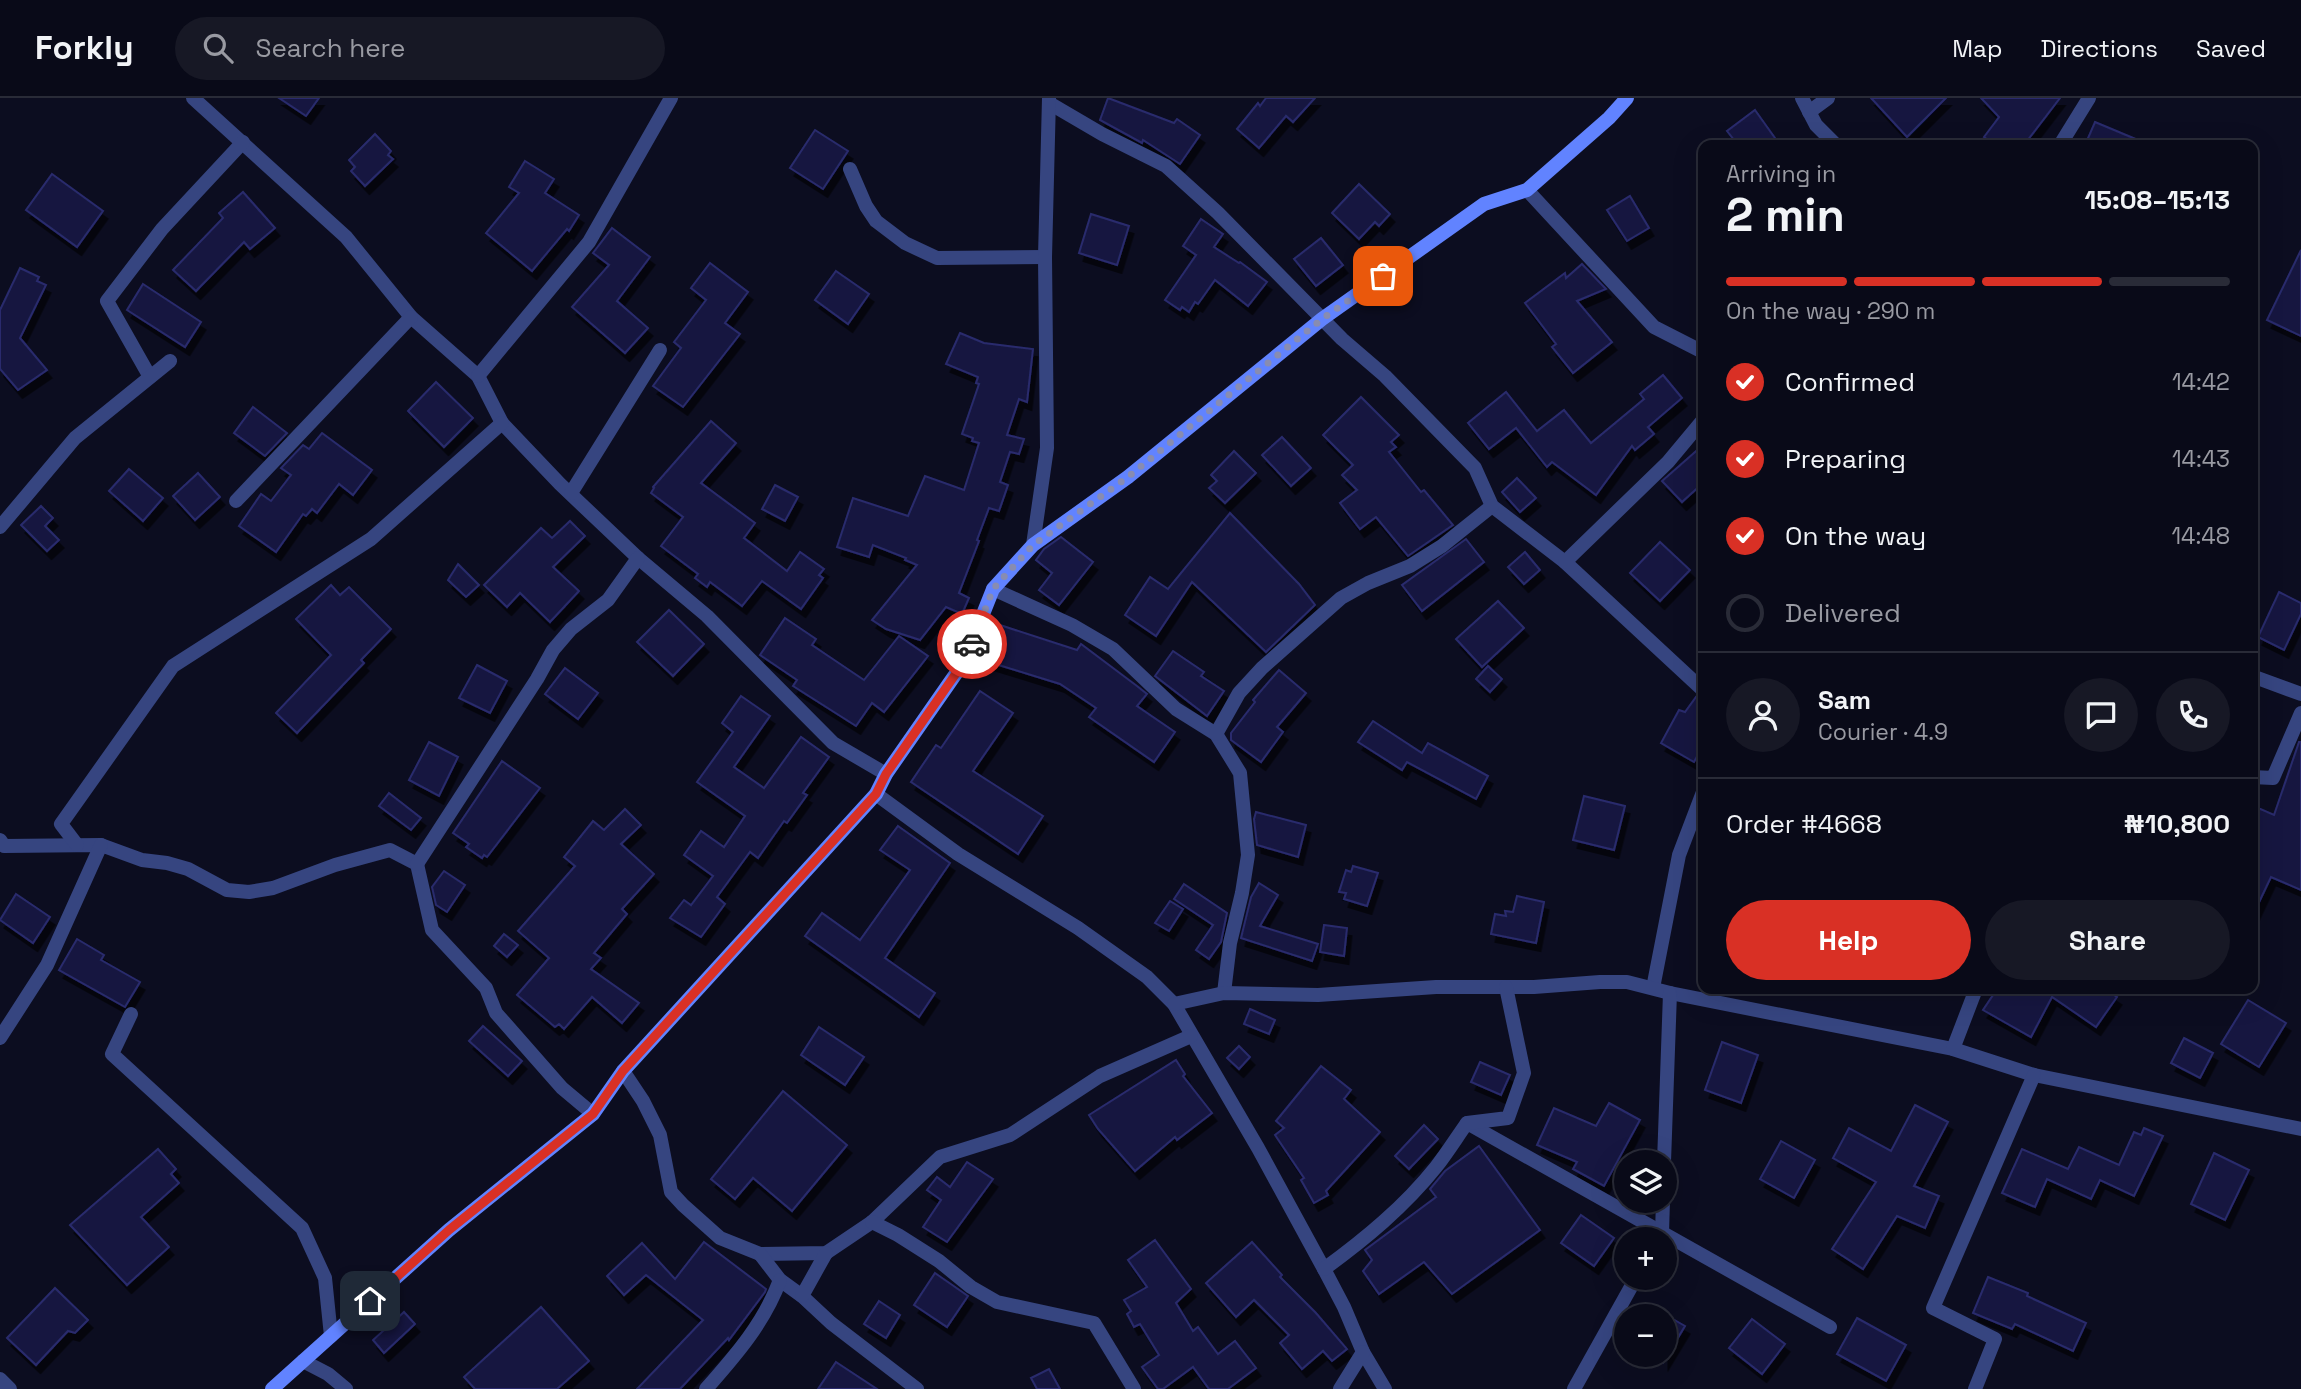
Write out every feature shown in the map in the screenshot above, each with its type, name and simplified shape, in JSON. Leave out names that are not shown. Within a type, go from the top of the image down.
[{"type":"street","points":[[478,376],[589,242],[671,98]]},
{"type":"street","points":[[272,1389],[449,1230],[593,1114],[623,1071],[876,794],[886,774],[964,662],[993,589],[1033,545],[1128,477],[1322,319],[1484,204],[1527,190],[1609,118],[1627,98]]},
{"type":"street","points":[[1802,98],[1816,125],[1831,140]]},
{"type":"street","points":[[1809,112],[1828,98]]},
{"type":"street","points":[[2063,140],[2089,98]]},
{"type":"street","points":[[198,100],[346,237],[411,317],[478,376],[502,422],[560,484],[638,558],[706,616],[833,743],[886,774]]},
{"type":"street","points":[[1033,545],[1047,448],[1045,257],[1049,100]]},
{"type":"street","points":[[1049,100],[1102,134],[1166,166],[1218,213],[1322,319],[1385,376],[1475,468],[1492,506],[1565,562],[1698,685]]},
{"type":"street","points":[[150,377],[107,300],[162,229],[243,142]]},
{"type":"street","points":[[850,169],[866,206],[876,221],[905,243],[937,258],[1045,257]]},
{"type":"street","points":[[1527,190],[1654,327],[1698,349]]},
{"type":"street","points":[[236,501],[411,317]]},
{"type":"street","points":[[571,492],[660,350]]},
{"type":"street","points":[[0,527],[75,438],[170,361]]},
{"type":"street","points":[[77,845],[61,824],[173,666],[371,540],[502,422]]},
{"type":"street","points":[[1565,562],[1668,462],[1698,426]]},
{"type":"street","points":[[1216,734],[1239,693],[1262,668],[1341,598],[1368,583],[1410,566],[1443,546],[1492,506]]},
{"type":"street","points":[[593,1114],[562,1088],[496,1013],[486,988],[432,930],[417,864],[553,650],[571,629],[608,600],[638,558]]},
{"type":"street","points":[[993,589],[1072,625],[1113,649],[1176,709],[1216,734],[1240,773],[1248,855],[1230,943],[1224,993]]},
{"type":"street","points":[[2258,678],[2301,694]]},
{"type":"street","points":[[2258,777],[2273,778],[2301,713]]},
{"type":"street","points":[[876,794],[958,854],[1078,928],[1147,977],[1174,1004],[1258,1148],[1344,1307],[1363,1352],[1385,1389]]},
{"type":"street","points":[[1653,988],[1679,855],[1698,805]]},
{"type":"street","points":[[0,840],[4,846],[101,845],[142,860],[188,869],[227,890],[249,892],[274,888],[335,865],[390,850],[417,864]]},
{"type":"street","points":[[0,1038],[47,965],[101,845]]},
{"type":"street","points":[[1174,1004],[1224,993],[1318,995],[1436,987],[1628,982],[1670,993],[1953,1049],[2034,1075],[2301,1129]]},
{"type":"street","points":[[1324,1269],[1366,1238],[1398,1208],[1436,1167],[1467,1122],[1508,1118],[1524,1073],[1506,987]]},
{"type":"street","points":[[1664,1150],[1670,993]]},
{"type":"street","points":[[1953,1049],[1974,994]]},
{"type":"street","points":[[131,1014],[112,1054],[302,1227],[325,1278],[331,1336]]},
{"type":"street","points":[[802,1296],[826,1253],[872,1222],[940,1157],[1010,1135],[1100,1076],[1191,1037]]},
{"type":"street","points":[[623,1071],[643,1101],[660,1135],[671,1192],[720,1238],[760,1254],[826,1253]]},
{"type":"street","points":[[1975,1389],[1996,1339],[1933,1307],[2034,1075]]},
{"type":"street","points":[[1467,1122],[1645,1227]]},
{"type":"street","points":[[872,1222],[929,1255],[971,1287],[998,1301],[1094,1323],[1134,1389]]},
{"type":"street","points":[[1677,1245],[1830,1327]]},
{"type":"street","points":[[760,1254],[780,1280],[917,1389]]},
{"type":"street","points":[[706,1389],[755,1331],[771,1305],[780,1280]]},
{"type":"street","points":[[1574,1389],[1629,1290]]},
{"type":"street","points":[[1340,1389],[1363,1352]]},
{"type":"street","points":[[303,1361],[328,1374],[346,1389]]},
{"type":"street","points":[[0,1379],[10,1389]]},
{"type":"building","points":[[279,98],[319,98],[306,116]]},
{"type":"building","points":[[1108,98],[1174,123],[1177,119],[1200,135],[1180,164],[1143,140],[1142,143],[1100,120]]},
{"type":"building","points":[[1266,98],[1315,98],[1293,122],[1286,116],[1259,148],[1237,129],[1258,103],[1260,106]]},
{"type":"building","points":[[1871,98],[1946,98],[1907,137]]},
{"type":"building","points":[[1981,98],[2060,98],[2028,140],[1988,140],[1984,137],[1999,117]]},
{"type":"building","points":[[1755,110],[1775,138],[1734,140],[1727,131]]},
{"type":"building","points":[[2095,122],[2138,140],[2087,140]]},
{"type":"building","points":[[815,130],[848,151],[823,189],[790,168]]},
{"type":"building","points":[[375,134],[391,151],[388,155],[393,159],[365,186],[351,171],[355,167],[349,160]]},
{"type":"building","points":[[525,161],[554,179],[545,193],[579,215],[569,231],[567,229],[532,271],[486,233],[519,193],[509,187]]},
{"type":"building","points":[[52,174],[103,211],[77,247],[26,210]]},
{"type":"building","points":[[1359,184],[1390,214],[1379,226],[1375,222],[1359,239],[1332,213]]},
{"type":"building","points":[[243,192],[275,228],[250,249],[244,242],[196,291],[173,270],[223,218],[219,213]]},
{"type":"building","points":[[1630,196],[1649,228],[1627,241],[1607,210]]},
{"type":"building","points":[[1091,214],[1129,226],[1117,265],[1079,253]]},
{"type":"building","points":[[1201,219],[1223,234],[1214,247],[1267,282],[1248,306],[1215,280],[1189,312],[1182,307],[1180,310],[1165,300],[1196,255],[1183,246]]},
{"type":"building","points":[[612,228],[650,257],[617,301],[648,328],[625,353],[572,307],[609,265],[593,253]]},
{"type":"building","points":[[1321,238],[1343,265],[1316,286],[1294,259]]},
{"type":"building","points":[[2301,250],[2301,336],[2267,320]]},
{"type":"building","points":[[710,263],[748,292],[725,323],[740,334],[683,407],[653,386],[681,348],[674,342],[706,300],[691,288]]},
{"type":"building","points":[[1582,264],[1606,289],[1577,301],[1612,342],[1573,373],[1552,347],[1556,344],[1525,303],[1565,273],[1566,278]]},
{"type":"building","points":[[20,268],[39,277],[37,281],[46,285],[20,338],[47,370],[18,390],[0,369],[0,310]]},
{"type":"building","points":[[836,271],[869,294],[848,324],[815,300]]},
{"type":"building","points":[[143,284],[201,322],[185,347],[127,310]]},
{"type":"building","points":[[960,333],[984,343],[1033,349],[1027,402],[1019,399],[1007,435],[1024,439],[1019,454],[1010,452],[1000,482],[1008,485],[999,511],[989,508],[977,540],[979,541],[959,593],[969,598],[962,614],[946,607],[920,640],[886,629],[872,620],[917,565],[873,545],[869,557],[837,547],[853,498],[908,516],[925,476],[964,490],[979,443],[962,434],[979,384],[976,383],[978,377],[946,364]]},
{"type":"building","points":[[1663,375],[1682,398],[1648,427],[1654,434],[1635,450],[1632,446],[1596,495],[1552,462],[1547,467],[1516,428],[1489,449],[1468,423],[1506,392],[1537,431],[1564,410],[1591,443],[1644,399],[1640,394]]},
{"type":"building","points":[[436,382],[473,418],[444,447],[408,411]]},
{"type":"building","points":[[1361,397],[1399,435],[1391,442],[1396,447],[1389,452],[1421,492],[1424,490],[1453,525],[1408,556],[1376,517],[1360,529],[1340,503],[1357,490],[1342,475],[1353,465],[1323,435]]},
{"type":"building","points":[[253,407],[287,433],[265,456],[234,433]]},
{"type":"building","points":[[711,421],[736,443],[701,483],[755,523],[744,538],[787,571],[800,552],[824,569],[819,575],[823,578],[801,609],[762,581],[742,606],[710,582],[707,587],[695,578],[698,574],[661,546],[683,517],[651,493],[653,487]]},
{"type":"building","points":[[322,433],[372,470],[353,495],[339,484],[317,513],[312,509],[306,516],[303,514],[276,552],[239,526],[261,494],[271,501],[291,475],[281,468],[303,445],[309,449]]},
{"type":"building","points":[[1282,437],[1311,468],[1291,486],[1262,455]]},
{"type":"building","points":[[1698,449],[1698,488],[1682,502],[1662,481]]},
{"type":"building","points":[[1234,451],[1256,473],[1225,503],[1209,488],[1217,481],[1211,475]]},
{"type":"building","points":[[129,469],[163,498],[143,521],[109,491]]},
{"type":"building","points":[[198,473],[220,497],[195,520],[173,496]]},
{"type":"building","points":[[1517,478],[1536,498],[1520,512],[1502,492]]},
{"type":"building","points":[[775,485],[798,497],[785,521],[762,509]]},
{"type":"building","points":[[41,506],[53,518],[45,526],[59,540],[47,551],[21,525]]},
{"type":"building","points":[[1230,513],[1299,584],[1315,605],[1266,652],[1192,582],[1156,636],[1125,615],[1150,577],[1168,589]]},
{"type":"building","points":[[570,521],[585,536],[553,567],[579,591],[550,622],[520,593],[507,607],[484,585],[541,528],[552,538]]},
{"type":"building","points":[[1061,537],[1093,562],[1059,605],[1039,590],[1052,573],[1036,560],[1044,549]]},
{"type":"building","points":[[1466,539],[1484,562],[1422,611],[1402,585]]},
{"type":"building","points":[[1660,542],[1690,570],[1660,601],[1630,573]]},
{"type":"building","points":[[1525,552],[1540,570],[1524,584],[1508,567]]},
{"type":"building","points":[[458,564],[479,585],[466,597],[448,580]]},
{"type":"building","points":[[331,585],[340,595],[349,587],[391,629],[361,660],[364,663],[297,733],[276,713],[331,655],[296,619]]},
{"type":"building","points":[[2279,592],[2301,603],[2301,614],[2284,650],[2258,637]]},
{"type":"building","points":[[1498,601],[1524,628],[1482,667],[1456,639]]},
{"type":"building","points":[[669,610],[704,644],[673,676],[637,642]]},
{"type":"building","points":[[785,618],[816,639],[812,645],[864,680],[899,636],[928,656],[884,712],[872,703],[856,726],[793,686],[797,680],[760,655]]},
{"type":"building","points":[[1000,625],[1077,650],[1081,644],[1147,694],[1137,706],[1175,732],[1154,762],[1089,717],[1096,708],[1060,684],[989,662]]},
{"type":"building","points":[[1173,651],[1204,672],[1201,676],[1224,691],[1207,716],[1155,676]]},
{"type":"building","points":[[477,665],[507,681],[490,713],[459,698]]},
{"type":"building","points":[[1488,666],[1502,679],[1490,692],[1476,679]]},
{"type":"building","points":[[565,668],[598,693],[578,719],[545,694]]},
{"type":"building","points":[[1279,670],[1306,693],[1277,727],[1283,732],[1261,762],[1231,740],[1231,733],[1255,702],[1253,700]]},
{"type":"building","points":[[980,691],[1013,713],[973,771],[1043,816],[1018,854],[911,782],[936,745],[941,748]]},
{"type":"building","points":[[741,696],[770,716],[734,767],[764,788],[801,737],[829,757],[803,793],[807,795],[787,823],[784,821],[758,858],[750,852],[717,897],[725,904],[701,937],[670,918],[684,900],[691,905],[713,876],[684,855],[701,831],[724,847],[745,816],[697,782],[733,732],[722,723]]},
{"type":"building","points":[[1698,698],[1698,755],[1694,762],[1661,743],[1679,710],[1685,712]]},
{"type":"building","points":[[1373,721],[1422,753],[1428,743],[1488,776],[1476,799],[1407,762],[1402,770],[1358,742]]},
{"type":"building","points":[[429,742],[458,757],[439,796],[409,780]]},
{"type":"building","points":[[2301,742],[2301,890],[2271,877],[2258,904],[2258,808],[2274,815]]},
{"type":"building","points":[[502,761],[540,788],[487,857],[484,855],[482,858],[466,847],[469,844],[453,833]]},
{"type":"building","points":[[389,793],[421,818],[411,830],[379,806]]},
{"type":"building","points":[[1584,796],[1625,806],[1614,850],[1573,840]]},
{"type":"building","points":[[625,809],[641,825],[621,844],[654,874],[622,909],[627,914],[594,953],[601,958],[591,969],[639,1003],[622,1023],[592,997],[564,1029],[559,1024],[555,1027],[517,995],[549,958],[518,931],[575,866],[564,857],[593,821],[604,830]]},
{"type":"building","points":[[1256,812],[1306,825],[1298,857],[1257,845],[1254,819]]},
{"type":"building","points":[[898,826],[950,863],[885,958],[935,993],[919,1017],[805,936],[822,913],[860,940],[910,870],[880,850]]},
{"type":"building","points":[[1353,866],[1378,873],[1367,906],[1344,899],[1346,893],[1339,892],[1346,870],[1351,872]]},
{"type":"building","points":[[444,871],[465,885],[447,912],[436,905],[432,887]]},
{"type":"building","points":[[1259,883],[1278,895],[1260,926],[1318,944],[1312,961],[1241,938],[1251,897]]},
{"type":"building","points":[[1184,884],[1227,913],[1221,942],[1209,959],[1196,950],[1213,925],[1174,899]]},
{"type":"building","points":[[16,894],[50,917],[33,943],[0,920]]},
{"type":"building","points":[[1517,896],[1544,902],[1536,943],[1491,934],[1495,914],[1506,916],[1505,911],[1513,912]]},
{"type":"building","points":[[1170,901],[1183,909],[1169,931],[1155,923]]},
{"type":"building","points":[[1324,925],[1347,928],[1344,956],[1320,952]]},
{"type":"building","points":[[504,934],[518,945],[507,957],[494,946]]},
{"type":"building","points":[[77,939],[104,955],[101,960],[140,982],[125,1007],[59,970]]},
{"type":"building","points":[[1994,994],[2112,994],[2117,997],[2096,1027],[2052,997],[2031,1037],[1983,1010]]},
{"type":"building","points":[[2248,1000],[2286,1023],[2259,1067],[2221,1044]]},
{"type":"building","points":[[1250,1009],[1275,1020],[1269,1034],[1244,1024]]},
{"type":"building","points":[[483,1026],[522,1061],[508,1076],[469,1041]]},
{"type":"building","points":[[819,1027],[864,1057],[845,1085],[801,1055]]},
{"type":"building","points":[[2184,1038],[2213,1053],[2200,1078],[2171,1063]]},
{"type":"building","points":[[1722,1042],[1758,1055],[1741,1103],[1705,1090]]},
{"type":"building","points":[[1239,1046],[1250,1057],[1239,1069],[1227,1058]]},
{"type":"building","points":[[1176,1060],[1185,1074],[1183,1076],[1212,1113],[1177,1140],[1175,1137],[1135,1171],[1089,1115]]},
{"type":"building","points":[[1480,1062],[1510,1075],[1501,1095],[1471,1082]]},
{"type":"building","points":[[1321,1066],[1351,1090],[1344,1099],[1380,1132],[1326,1191],[1328,1195],[1314,1203],[1301,1180],[1304,1178],[1275,1135],[1284,1128],[1276,1121]]},
{"type":"building","points":[[783,1091],[847,1145],[792,1211],[753,1178],[735,1199],[711,1179]]},
{"type":"building","points":[[1609,1103],[1640,1120],[1624,1150],[1614,1150],[1614,1168],[1604,1186],[1573,1169],[1577,1162],[1537,1145],[1554,1108],[1596,1126]]},
{"type":"building","points":[[1915,1105],[1948,1122],[1914,1186],[1939,1196],[1925,1228],[1897,1216],[1863,1269],[1832,1249],[1876,1182],[1833,1158],[1849,1128],[1891,1151]]},
{"type":"building","points":[[1424,1125],[1438,1139],[1409,1169],[1395,1156]]},
{"type":"building","points":[[2144,1128],[2163,1136],[2134,1196],[2100,1180],[2091,1199],[2047,1179],[2035,1207],[2002,1193],[2022,1149],[2068,1169],[2079,1147],[2119,1165],[2134,1132],[2141,1135]]},
{"type":"building","points":[[1781,1141],[1815,1160],[1794,1198],[1760,1179]]},
{"type":"building","points":[[1479,1146],[1540,1230],[1452,1294],[1424,1262],[1379,1294],[1363,1271],[1372,1260],[1365,1250],[1436,1197],[1430,1189],[1445,1171]]},
{"type":"building","points":[[158,1149],[176,1169],[171,1174],[179,1183],[141,1217],[169,1247],[127,1285],[70,1225]]},
{"type":"building","points":[[2214,1153],[2249,1170],[2225,1220],[2191,1204]]},
{"type":"building","points":[[967,1162],[993,1179],[947,1242],[923,1227],[941,1200],[927,1190],[937,1177],[950,1187]]},
{"type":"building","points":[[1581,1215],[1614,1238],[1594,1266],[1561,1243]]},
{"type":"building","points":[[1155,1240],[1191,1289],[1176,1303],[1193,1331],[1198,1327],[1218,1354],[1235,1341],[1256,1368],[1228,1389],[1209,1389],[1193,1367],[1163,1389],[1158,1389],[1142,1367],[1159,1355],[1140,1324],[1134,1327],[1127,1314],[1131,1311],[1124,1300],[1147,1287],[1128,1260]]},
{"type":"building","points":[[704,1242],[766,1289],[765,1292],[729,1340],[728,1338],[680,1389],[637,1389],[703,1320],[646,1275],[624,1295],[607,1276],[642,1243],[675,1279]]},
{"type":"building","points":[[1252,1242],[1282,1275],[1280,1277],[1347,1349],[1332,1361],[1323,1351],[1302,1369],[1280,1343],[1289,1335],[1254,1300],[1236,1317],[1206,1283]]},
{"type":"building","points":[[935,1273],[968,1296],[947,1327],[914,1305]]},
{"type":"building","points":[[1988,1277],[2028,1293],[2027,1296],[2086,1323],[2073,1351],[2015,1324],[2012,1329],[1973,1313]]},
{"type":"building","points":[[55,1288],[88,1320],[75,1333],[68,1331],[36,1365],[7,1338]]},
{"type":"building","points":[[879,1301],[900,1315],[886,1338],[864,1324]]},
{"type":"building","points":[[541,1307],[589,1361],[557,1389],[475,1389],[464,1377]]},
{"type":"building","points":[[404,1312],[415,1324],[384,1353],[373,1340]]},
{"type":"building","points":[[1857,1318],[1906,1345],[1886,1381],[1837,1354]]},
{"type":"building","points":[[1752,1319],[1785,1344],[1762,1374],[1729,1348]]},
{"type":"building","points":[[1677,1321],[1685,1326],[1677,1339]]},
{"type":"building","points":[[836,1362],[877,1389],[818,1389]]},
{"type":"building","points":[[1049,1369],[1060,1389],[1037,1389],[1031,1378]]},
{"type":"way so far","points":[[972,644],[993,589],[1033,545],[1128,477],[1322,319],[1383,276]]},
{"type":"route","points":[[370,1301],[449,1230],[593,1114],[623,1071],[876,794],[886,774],[964,662],[972,644]]}]
